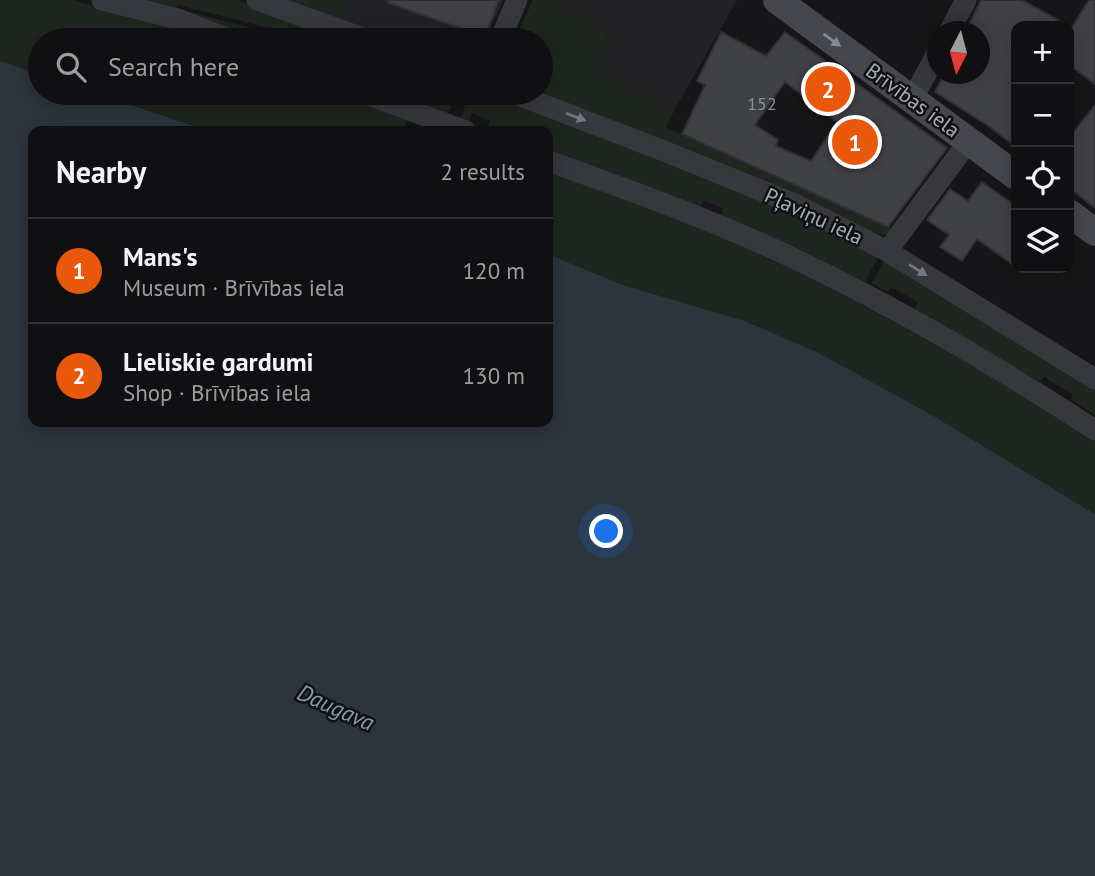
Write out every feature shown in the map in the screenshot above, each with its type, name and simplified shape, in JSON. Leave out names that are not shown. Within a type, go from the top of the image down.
[{"type":"main road","name":"Brīvības iela","points":[[777,0],[1011,172]]},
{"type":"main road","points":[[1074,217],[1095,232]]},
{"type":"street","points":[[102,0],[178,19],[201,28]]},
{"type":"street","points":[[257,0],[335,28]]},
{"type":"street","points":[[505,28],[517,0]]},
{"type":"street","points":[[955,21],[966,0]]},
{"type":"street","points":[[912,100],[927,72]]},
{"type":"street","points":[[396,105],[452,126]]},
{"type":"street","name":"Pļaviņu iela","points":[[544,105],[797,205],[887,251],[1095,379]]},
{"type":"street","points":[[887,251],[969,141]]},
{"type":"street","points":[[553,163],[669,205],[780,252],[862,293],[1012,376],[1095,430]]},
{"type":"shaded area","points":[[0,0],[72,0],[174,28],[28,28],[28,70],[0,61]]},
{"type":"shaded area","points":[[137,0],[238,0],[314,28],[269,28],[179,5],[173,9]]},
{"type":"shaded area","points":[[272,0],[349,0],[339,24]]},
{"type":"shaded area","points":[[349,0],[504,0],[490,28],[351,28],[339,24]]},
{"type":"shaded area","points":[[533,0],[556,0],[603,25],[609,42],[598,68],[675,109],[666,127],[893,229],[884,235],[871,232],[553,98],[553,28],[520,28]]},
{"type":"shaded area","points":[[556,0],[737,0],[675,109],[598,68],[609,42],[603,25]]},
{"type":"shaded area","points":[[193,13],[251,28],[224,28],[190,14]]},
{"type":"shaded area","points":[[132,105],[370,105],[408,118],[406,126],[194,126]]},
{"type":"shaded area","points":[[418,105],[451,105],[447,116]]},
{"type":"shaded area","points":[[465,105],[520,105],[666,159],[798,214],[880,255],[864,283],[720,217],[723,208],[704,201],[699,209],[553,155],[553,126],[488,126],[490,121],[472,113],[468,123],[460,119]]},
{"type":"shaded area","points":[[553,173],[697,227],[836,291],[1095,438],[1095,514],[932,415],[817,352],[745,321],[623,285],[553,256]]},
{"type":"shaded area","points":[[885,259],[1095,385],[1095,415],[1071,400],[1073,395],[1044,377],[1040,382],[914,310],[918,302],[891,287],[888,292],[872,283]]},
{"type":"water","name":"Daugava","points":[[0,61],[28,70],[28,105],[131,105],[194,126],[28,126],[28,427],[553,427],[553,256],[623,285],[745,321],[817,352],[932,415],[1095,514],[1095,876],[0,876]]},
{"type":"building","points":[[388,0],[499,0],[488,28],[459,28],[388,3]]},
{"type":"building","points":[[981,0],[1022,0],[1060,21],[1011,21],[1011,143],[935,92],[939,84],[990,84],[990,21],[970,21]]},
{"type":"building","points":[[1089,0],[1095,0],[1095,84],[1074,69],[1074,24]]},
{"type":"building","points":[[721,32],[766,56],[785,32],[947,148],[888,227],[682,134],[705,85],[697,81]],"holes":[[[785,82],[837,122],[811,161],[776,146],[778,140],[755,125]]]},
{"type":"building","points":[[1095,105],[1095,208],[1074,192],[1074,132]]},
{"type":"building","points":[[982,182],[1011,202],[1011,263],[977,239],[962,261],[940,247],[949,235],[927,220],[950,189],[968,201]]},
{"type":"place","name":"Lieliskie gardumi","points":[[828,89]]},
{"type":"place","name":"Mans's","points":[[855,142]]}]
